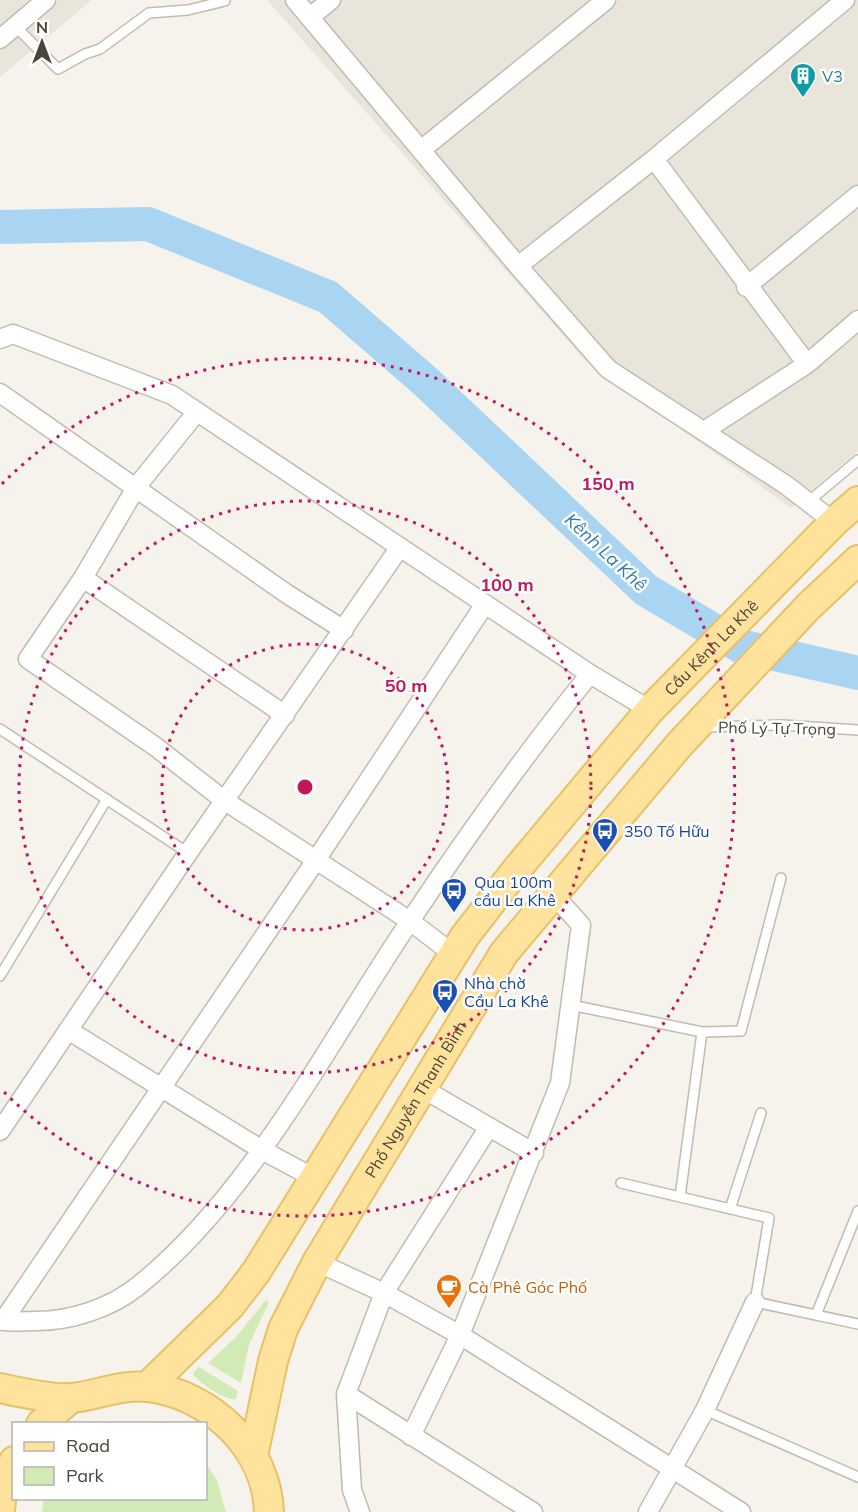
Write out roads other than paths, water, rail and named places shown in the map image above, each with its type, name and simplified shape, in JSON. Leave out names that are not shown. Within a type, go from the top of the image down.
[{"type":"main road","points":[[834,522],[858,501]]},
{"type":"main road","name":"Cầu Kênh La Khê","points":[[650,710],[834,522]]},
{"type":"main road","points":[[696,728],[808,607],[858,560]]},
{"type":"main road","points":[[147,1387],[230,1306],[256,1272],[453,954],[517,869],[650,710]]},
{"type":"main road","name":"Phố Nguyễn Thanh Bình","points":[[253,1456],[273,1361],[283,1329],[317,1262],[420,1087],[504,953],[696,728]]},
{"type":"main road","points":[[0,1388],[71,1398],[105,1389],[147,1387],[173,1392],[197,1402],[219,1416],[238,1434],[253,1456],[264,1481],[269,1512]]},
{"type":"main road","points":[[43,1422],[71,1398]]},
{"type":"main road","points":[[0,1511],[2,1492],[12,1466]]},
{"type":"street","points":[[0,39],[46,0]]},
{"type":"street","points":[[295,0],[518,266],[608,369],[704,431],[834,522]]},
{"type":"street","points":[[310,17],[331,0]]},
{"type":"street","points":[[421,150],[606,0]]},
{"type":"street","points":[[518,266],[654,159],[845,0]]},
{"type":"street","points":[[654,159],[746,286],[807,364]]},
{"type":"street","points":[[746,286],[858,195]]},
{"type":"street","points":[[704,431],[807,364],[858,320]]},
{"type":"street","points":[[0,339],[13,334],[172,395],[590,674],[650,710]]},
{"type":"street","points":[[0,393],[137,486],[287,594],[344,630]]},
{"type":"street","points":[[196,413],[137,486],[83,578],[28,659],[156,747],[225,801],[410,921],[453,954]]},
{"type":"street","points":[[0,1131],[188,853],[400,547]]},
{"type":"street","points":[[83,578],[285,715]]},
{"type":"street","points":[[1,1320],[316,860],[485,604]]},
{"type":"street","points":[[1,1320],[53,1321],[98,1309],[137,1287],[196,1231],[262,1150],[410,921],[541,734],[590,674]]},
{"type":"street","points":[[411,1436],[460,1335],[560,1083],[580,925],[554,894]]},
{"type":"street","points":[[68,1030],[262,1150],[314,1178]]},
{"type":"street","points":[[420,1087],[534,1153]]},
{"type":"street","points":[[360,1512],[352,1490],[346,1394],[384,1293],[489,1127]]},
{"type":"street","points":[[317,1262],[384,1293],[460,1335],[741,1512]]},
{"type":"street","points":[[648,1512],[705,1410],[755,1302]]},
{"type":"street","points":[[346,1394],[533,1512]]},
{"type":"lane","points":[[15,26],[58,69],[85,54],[100,49],[149,13],[188,10],[225,1]]},
{"type":"lane","points":[[808,502],[858,460]]},
{"type":"lane","name":"Phố Lý Tự Trọng","points":[[696,728],[783,725],[858,730]]},
{"type":"lane","points":[[0,729],[188,853]]},
{"type":"lane","points":[[0,976],[107,799]]},
{"type":"lane","points":[[571,1005],[702,1032],[741,1031],[781,878]]},
{"type":"lane","points":[[680,1197],[702,1032]]},
{"type":"lane","points":[[730,1209],[761,1113]]},
{"type":"lane","points":[[621,1183],[769,1218],[755,1302],[858,1324]]},
{"type":"lane","points":[[816,1315],[858,1211]]},
{"type":"lane","points":[[705,1410],[858,1477]]},
{"type":"waterway","name":"Kênh La Khê","points":[[0,227],[148,224],[328,297],[425,381],[646,590],[740,646],[858,673]]},
{"type":"place","name":"V3","points":[[803,99]]},
{"type":"place","name":"350 Tố Hữu","points":[[605,854]]},
{"type":"place","name":"Qua 100m cầu La Khê","points":[[454,914]]},
{"type":"place","name":"Nhà chờ Cầu La Khê","points":[[445,1015]]},
{"type":"place","name":"Cà Phê Góc Phố","points":[[449,1310]]}]
